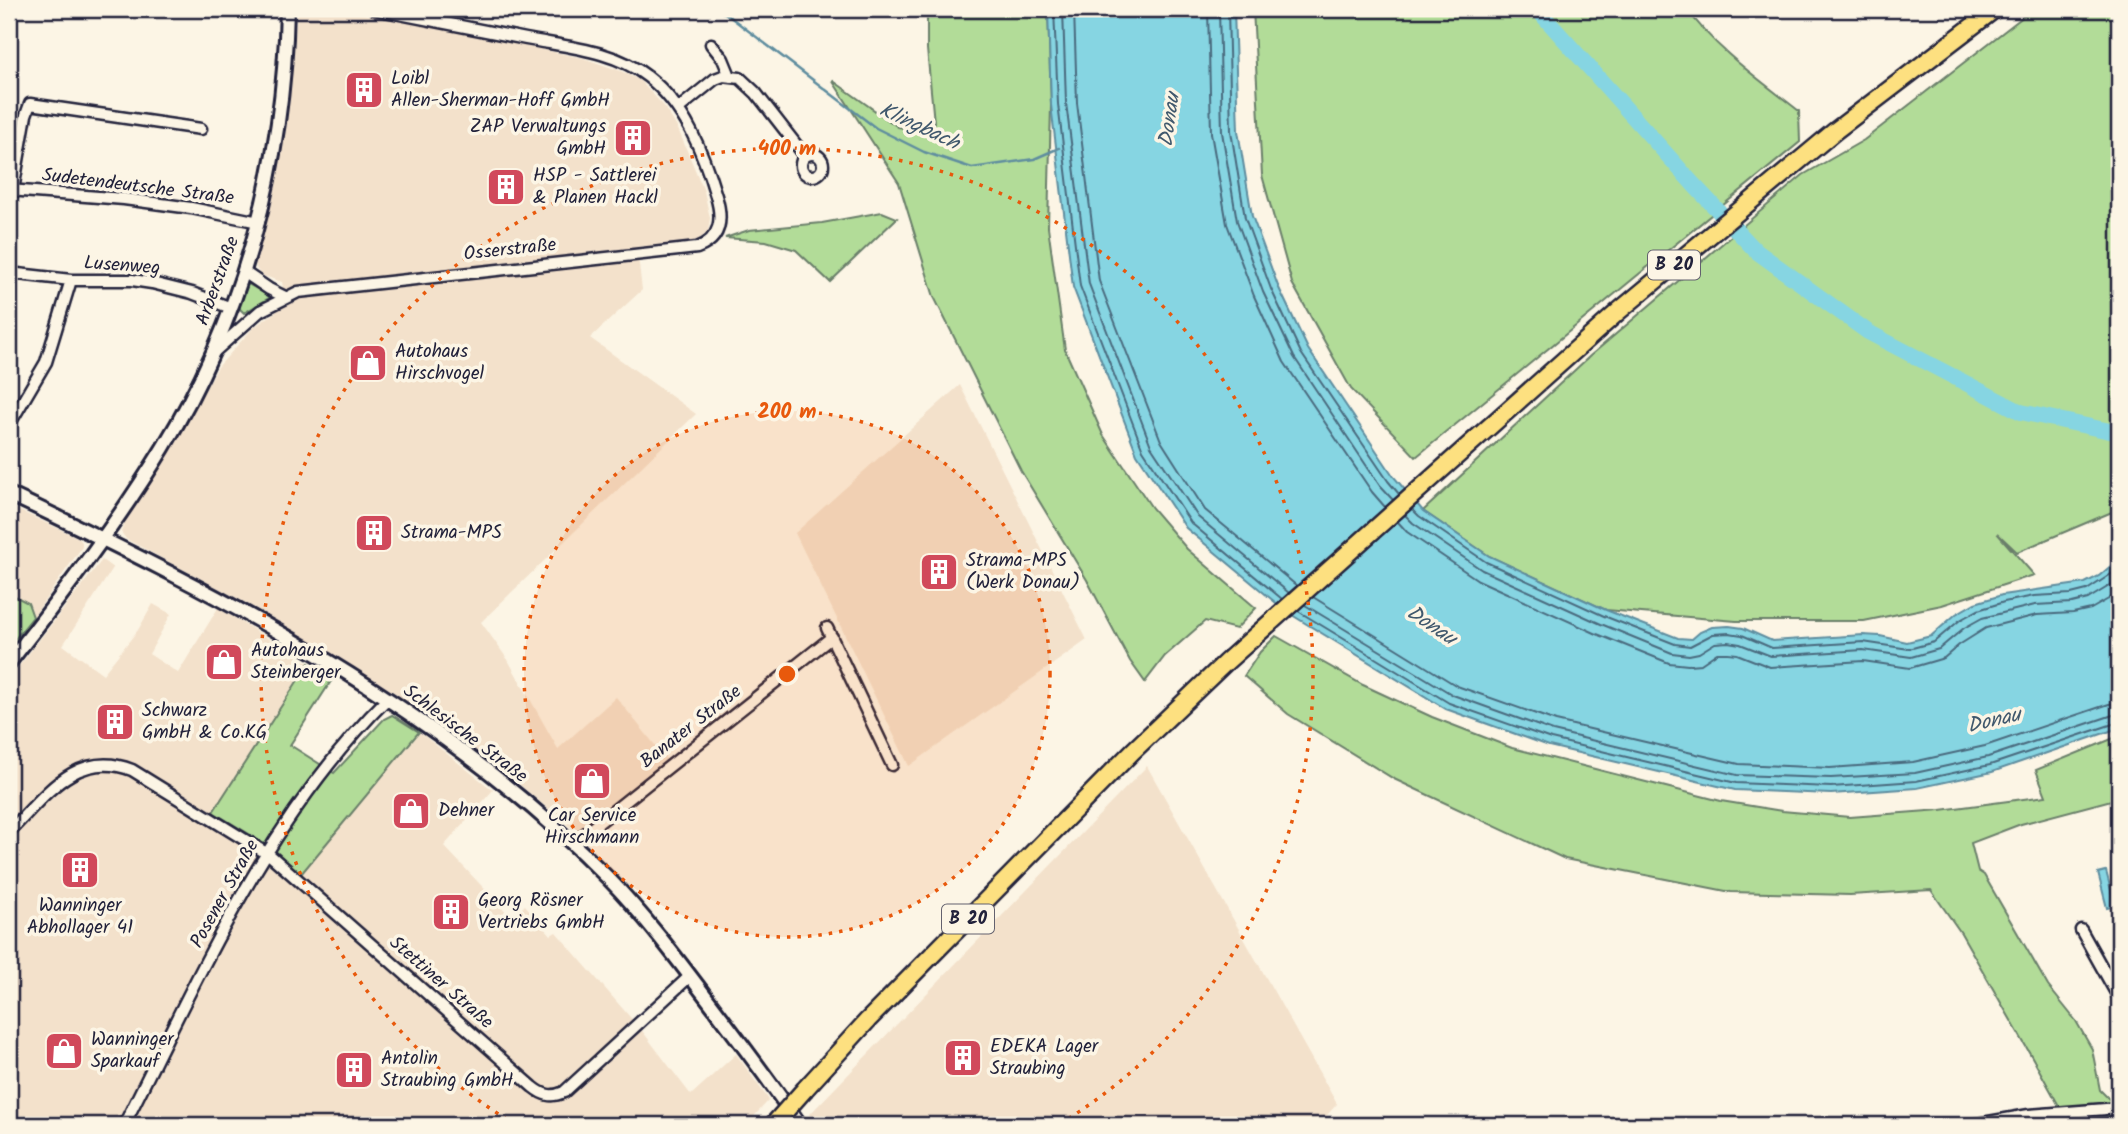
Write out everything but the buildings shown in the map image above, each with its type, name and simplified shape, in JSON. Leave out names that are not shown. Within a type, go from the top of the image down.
[{"type":"highway","name":"B 20","points":[[772,1125],[908,980],[1133,751],[1225,663],[1619,311],[1835,131],[1994,9]]},
{"type":"street","name":"Arberstraße","points":[[9,663],[103,538],[162,449],[212,354],[244,272],[259,222],[279,123],[287,9]]},
{"type":"street","points":[[374,9],[613,58],[647,76],[678,109],[706,85],[723,76],[740,78],[756,93],[805,156]]},
{"type":"street","points":[[712,44],[723,59],[730,76]]},
{"type":"street","name":"Sudetendeutsche Straße","points":[[201,129],[30,104],[11,190],[124,199],[191,208],[259,222]]},
{"type":"street","name":"Osserstraße","points":[[212,354],[260,310],[285,297],[313,289],[697,248],[708,244],[718,231],[720,215],[717,199],[702,156],[678,109]]},
{"type":"street","points":[[244,272],[285,297]]},
{"type":"street","name":"Lusenweg","points":[[9,273],[71,280],[152,283],[192,293],[231,308]]},
{"type":"street","points":[[9,425],[46,362],[71,280]]},
{"type":"street","name":"Schlesische Straße","points":[[9,494],[103,538],[239,609],[387,699],[495,778],[572,844],[628,900],[690,976],[800,1125]]},
{"type":"street","name":"Banater Straße","points":[[572,844],[829,633],[892,765]]},
{"type":"street","name":"Posener Straße","points":[[124,1125],[231,912],[266,853],[325,769],[387,699]]},
{"type":"street","points":[[9,832],[66,776],[89,766],[114,764],[132,770],[266,853]]},
{"type":"street","name":"Stettiner Straße","points":[[266,853],[533,1087],[547,1096],[564,1092],[690,976]]},
{"type":"street","points":[[2081,930],[2119,998]]},
{"type":"street","points":[[1971,1125],[2029,1115],[2119,1108]]},
{"type":"shaded area","points":[[301,9],[337,9],[418,24],[583,58],[621,71],[639,80],[664,106],[678,129],[704,191],[710,218],[708,232],[698,240],[690,242],[637,247],[642,290],[590,338],[696,414],[481,622],[508,660],[558,749],[616,697],[668,761],[577,833],[519,784],[395,693],[257,609],[126,539],[121,532],[127,517],[173,446],[218,367],[254,327],[286,305],[282,282],[261,275],[255,262],[272,202],[286,129],[297,15]]},
{"type":"shaded area","points":[[960,385],[1087,640],[909,766],[795,533]]},
{"type":"shaded area","points":[[9,506],[79,538],[82,547],[9,647]]},
{"type":"shaded area","points":[[102,560],[113,568],[63,645],[103,674],[138,630],[153,604],[171,614],[149,654],[178,673],[218,608],[309,663],[213,812],[254,837],[301,874],[419,732],[493,790],[444,846],[512,918],[525,905],[551,935],[556,932],[643,1032],[691,1095],[736,1054],[769,1100],[746,1125],[9,1125],[9,679]]},
{"type":"shaded area","points":[[1147,766],[1337,1104],[1318,1125],[816,1125],[809,1115]]},
{"type":"green space","points":[[927,9],[1048,9],[1051,105],[1048,227],[1065,350],[1103,435],[1152,508],[1187,549],[1256,608],[1236,629],[1205,621],[1165,656],[1145,682],[1130,661],[1087,580],[1021,471],[934,297],[899,183],[832,80],[898,127],[935,133],[927,49]]},
{"type":"green space","points":[[1253,9],[1687,9],[1725,51],[1799,111],[1800,142],[1416,457],[1351,389],[1292,283],[1262,175]]},
{"type":"green space","points":[[2033,9],[2119,9],[2119,509],[2017,552],[1997,533],[2034,575],[1942,605],[1864,621],[1736,621],[1606,610],[1489,556],[1423,511],[1590,356],[1803,175],[1864,140]]},
{"type":"green space","points":[[882,212],[897,218],[830,282],[796,250],[766,241],[725,238],[749,230],[822,223]]},
{"type":"green space","points":[[248,284],[269,298],[244,313],[239,303]]},
{"type":"green space","points":[[9,593],[28,603],[33,617],[11,644],[9,643]]},
{"type":"green space","points":[[1276,636],[1363,685],[1432,717],[1512,748],[1721,801],[1782,811],[1850,817],[1941,810],[2046,796],[2036,770],[2119,736],[2119,798],[2021,824],[1971,843],[1978,871],[1984,875],[2048,986],[2076,1021],[2092,1049],[2100,1090],[2119,1109],[2119,1125],[2065,1125],[2058,1120],[2058,1104],[1961,933],[1931,890],[1850,895],[1731,892],[1565,859],[1394,779],[1288,714],[1244,676],[1260,652]]},
{"type":"green space","points":[[309,663],[333,678],[290,745],[334,773],[384,719],[392,715],[419,732],[301,874],[254,837],[213,812]]},
{"type":"water","name":"Donau","points":[[1048,9],[1234,9],[1238,131],[1252,216],[1278,286],[1308,349],[1394,477],[1423,511],[1489,556],[1606,610],[1678,638],[1692,639],[1712,627],[1729,626],[1743,628],[1772,641],[1863,635],[1907,642],[1931,636],[1956,614],[1975,603],[2002,595],[2085,583],[2099,576],[2119,559],[2119,728],[1992,772],[1917,788],[1831,794],[1735,790],[1549,746],[1446,709],[1287,612],[1186,528],[1137,454],[1073,287],[1051,105]]},
{"type":"water","points":[[2106,871],[2115,906],[2107,908],[2098,873]]},
{"type":"waterway","name":"Klingbach","points":[[713,9],[725,13],[876,128],[924,152],[972,168],[1034,159],[1059,148]]},
{"type":"waterway","points":[[1537,9],[1756,251],[1868,332],[2021,412],[2119,433]]},
{"type":"place","name":"Loibl Allen-Sherman-Hoff GmbH","points":[[364,90]]},
{"type":"place","name":"ZAP Verwaltungs GmbH","points":[[633,138]]},
{"type":"place","name":"HSP - Sattlerei & Planen Hackl","points":[[506,187]]},
{"type":"place","name":"Autohaus Hirschvogel","points":[[368,363]]},
{"type":"place","name":"Strama-MPS","points":[[374,533]]},
{"type":"place","name":"Strama-MPS (Werk Donau)","points":[[939,572]]},
{"type":"place","name":"Autohaus Steinberger","points":[[224,662]]},
{"type":"place","name":"Schwarz GmbH & Co.KG","points":[[115,722]]},
{"type":"place","name":"Car Service Hirschmann","points":[[592,781]]},
{"type":"place","name":"Dehner","points":[[411,811]]},
{"type":"place","name":"Wanninger Abhollager 41","points":[[80,870]]},
{"type":"place","name":"Georg Rösner Vertriebs GmbH","points":[[451,912]]},
{"type":"place","name":"Wanninger Sparkauf","points":[[64,1051]]},
{"type":"place","name":"EDEKA Lager Straubing","points":[[963,1058]]},
{"type":"place","name":"Antolin Straubing GmbH","points":[[354,1070]]}]
